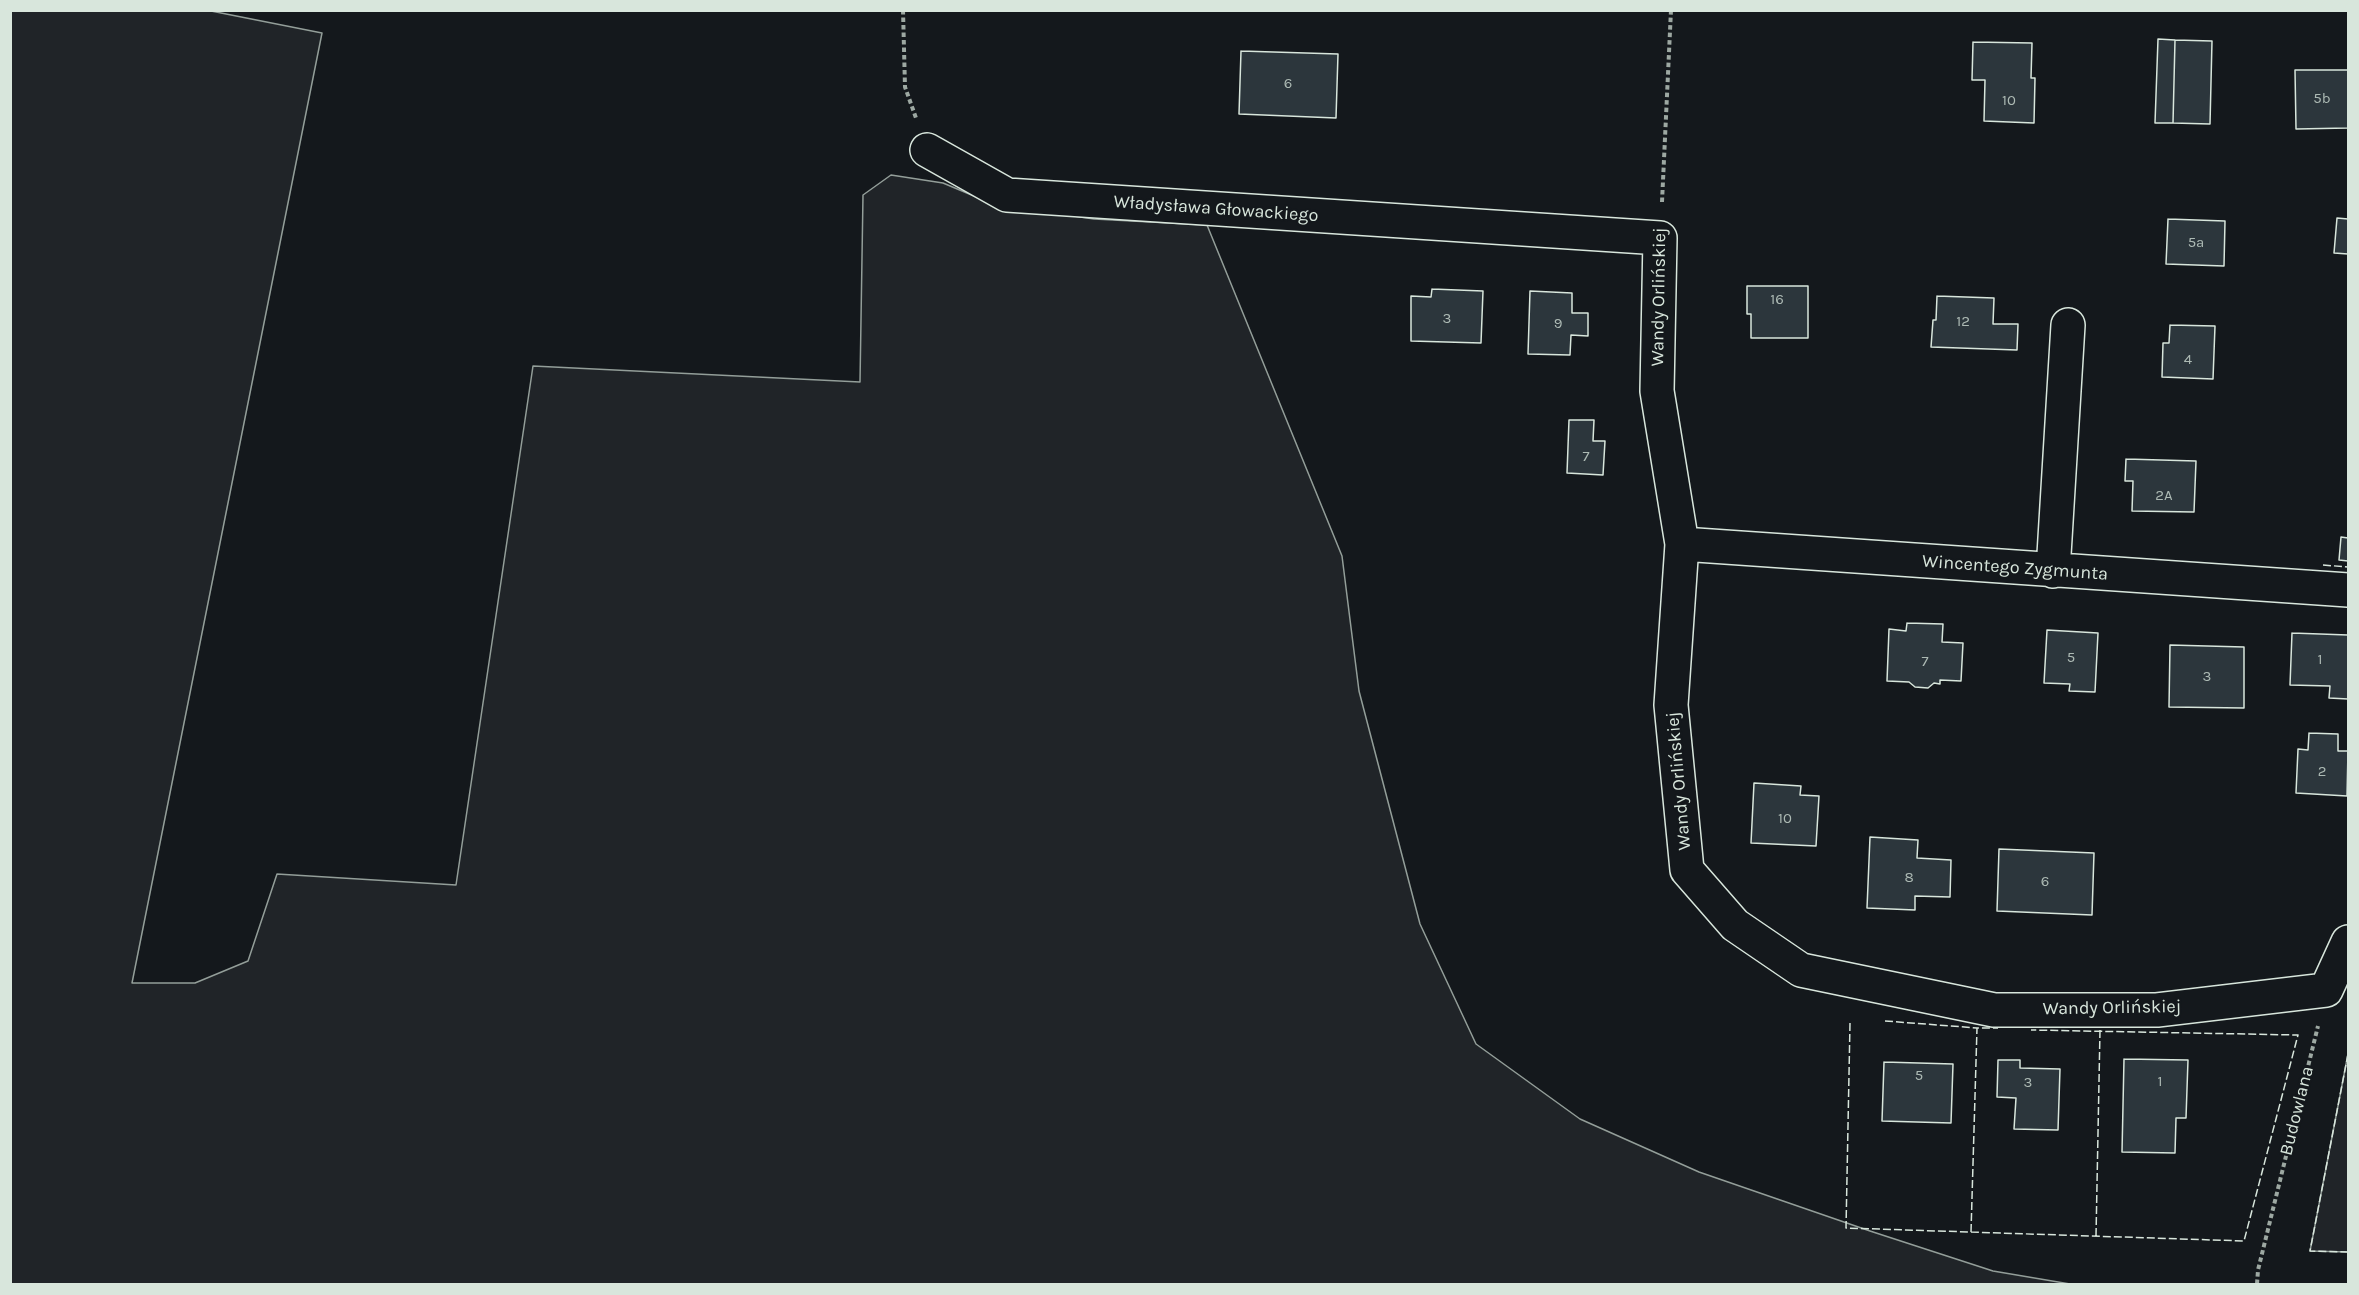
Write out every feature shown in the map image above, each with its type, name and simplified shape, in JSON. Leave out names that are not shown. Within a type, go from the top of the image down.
[{"type":"street","name":"Władysława Głowackiego","points":[[927,150],[1007,195],[1660,238]]},
{"type":"street","name":"Wandy Orlińskiej","points":[[1660,238],[1658,391],[1682,544],[1671,705],[1687,870],[1735,925],[1801,970],[1995,1010],[2157,1010],[2326,990]]},
{"type":"street","points":[[2053,571],[2068,325]]},
{"type":"street","name":"Wincentego Zygmunta","points":[[1682,544],[2349,590]]},
{"type":"street","points":[[2326,990],[2349,942]]},
{"type":"path","points":[[903,10],[905,87],[927,150]]},
{"type":"path","name":"Wandy Orlińskiej","points":[[1660,238],[1671,10]]},
{"type":"path","name":"Budowlana","points":[[2257,1284],[2258,1270],[2326,990]]},
{"type":"shaded area","points":[[10,11],[211,11],[322,33],[132,983],[195,983],[248,961],[277,874],[456,885],[533,366],[860,382],[863,195],[891,175],[943,183],[993,204],[1094,219],[1207,225],[1342,556],[1359,691],[1420,924],[1476,1044],[1580,1119],[1699,1172],[1993,1271],[2070,1284],[11,1284]]},
{"type":"shaded area","points":[[2348,1054],[2348,1252],[2310,1251]]},
{"type":"building","points":[[2158,39],[2175,40],[2173,123],[2155,123]]},
{"type":"building","points":[[2175,40],[2212,41],[2210,124],[2173,123]]},
{"type":"building","points":[[1973,42],[2032,43],[2031,78],[2035,78],[2034,123],[1984,121],[1985,80],[1972,80]]},
{"type":"building","points":[[1241,51],[1338,54],[1336,118],[1239,114]]},
{"type":"building","points":[[2295,70],[2348,70],[2348,128],[2296,129]]},
{"type":"building","points":[[2337,218],[2348,219],[2348,254],[2334,253]]},
{"type":"building","points":[[2168,219],[2225,221],[2224,266],[2166,264]]},
{"type":"building","points":[[1747,286],[1808,286],[1808,338],[1751,338],[1751,314],[1747,314]]},
{"type":"building","points":[[1432,289],[1483,291],[1481,343],[1411,341],[1411,296],[1431,297]]},
{"type":"building","points":[[1530,291],[1572,293],[1572,313],[1588,313],[1588,336],[1571,335],[1570,355],[1528,354]]},
{"type":"building","points":[[1937,296],[1994,298],[1993,324],[2018,324],[2017,350],[1931,347],[1933,320],[1936,320]]},
{"type":"building","points":[[2170,325],[2215,326],[2213,379],[2162,377],[2163,343],[2169,343]]},
{"type":"building","points":[[1569,420],[1594,420],[1593,441],[1605,441],[1603,475],[1567,473]]},
{"type":"building","points":[[2126,459],[2196,461],[2194,512],[2132,511],[2133,481],[2125,481]]},
{"type":"building","points":[[2341,537],[2348,538],[2348,561],[2339,560]]},
{"type":"building","points":[[1907,623],[1943,624],[1942,642],[1963,643],[1961,681],[1940,680],[1940,684],[1934,683],[1928,688],[1915,687],[1909,682],[1887,681],[1889,629],[1906,631]]},
{"type":"building","points":[[2047,630],[2098,633],[2095,692],[2069,691],[2070,684],[2044,683]]},
{"type":"building","points":[[2292,633],[2348,635],[2348,699],[2329,698],[2330,686],[2290,685]]},
{"type":"building","points":[[2170,645],[2244,647],[2244,708],[2169,707]]},
{"type":"building","points":[[2309,733],[2338,734],[2338,751],[2348,751],[2347,796],[2296,793],[2298,749],[2308,750]]},
{"type":"building","points":[[1754,783],[1801,786],[1800,795],[1819,796],[1816,846],[1751,843]]},
{"type":"building","points":[[1870,837],[1918,840],[1917,858],[1951,860],[1950,897],[1915,896],[1915,910],[1867,908]]},
{"type":"building","points":[[1999,849],[2094,853],[2092,915],[1997,911]]},
{"type":"building","points":[[2124,1059],[2188,1060],[2186,1118],[2176,1118],[2175,1153],[2122,1152]]},
{"type":"building","points":[[1998,1060],[2020,1060],[2020,1068],[2060,1069],[2058,1130],[2014,1129],[2016,1098],[1997,1097]]},
{"type":"building","points":[[1884,1062],[1953,1064],[1951,1123],[1882,1121]]},
{"type":"fence","points":[[2323,565],[2348,567]]},
{"type":"fence","points":[[1885,1021],[1977,1028]]},
{"type":"fence","points":[[1850,1023],[1846,1228],[2244,1241],[2298,1035],[2031,1030]]},
{"type":"fence","points":[[1971,1232],[1977,1028],[1998,1028]]},
{"type":"fence","points":[[2096,1236],[2100,1030]]},
{"type":"fence","points":[[2348,1054],[2310,1251],[2348,1252]]}]
